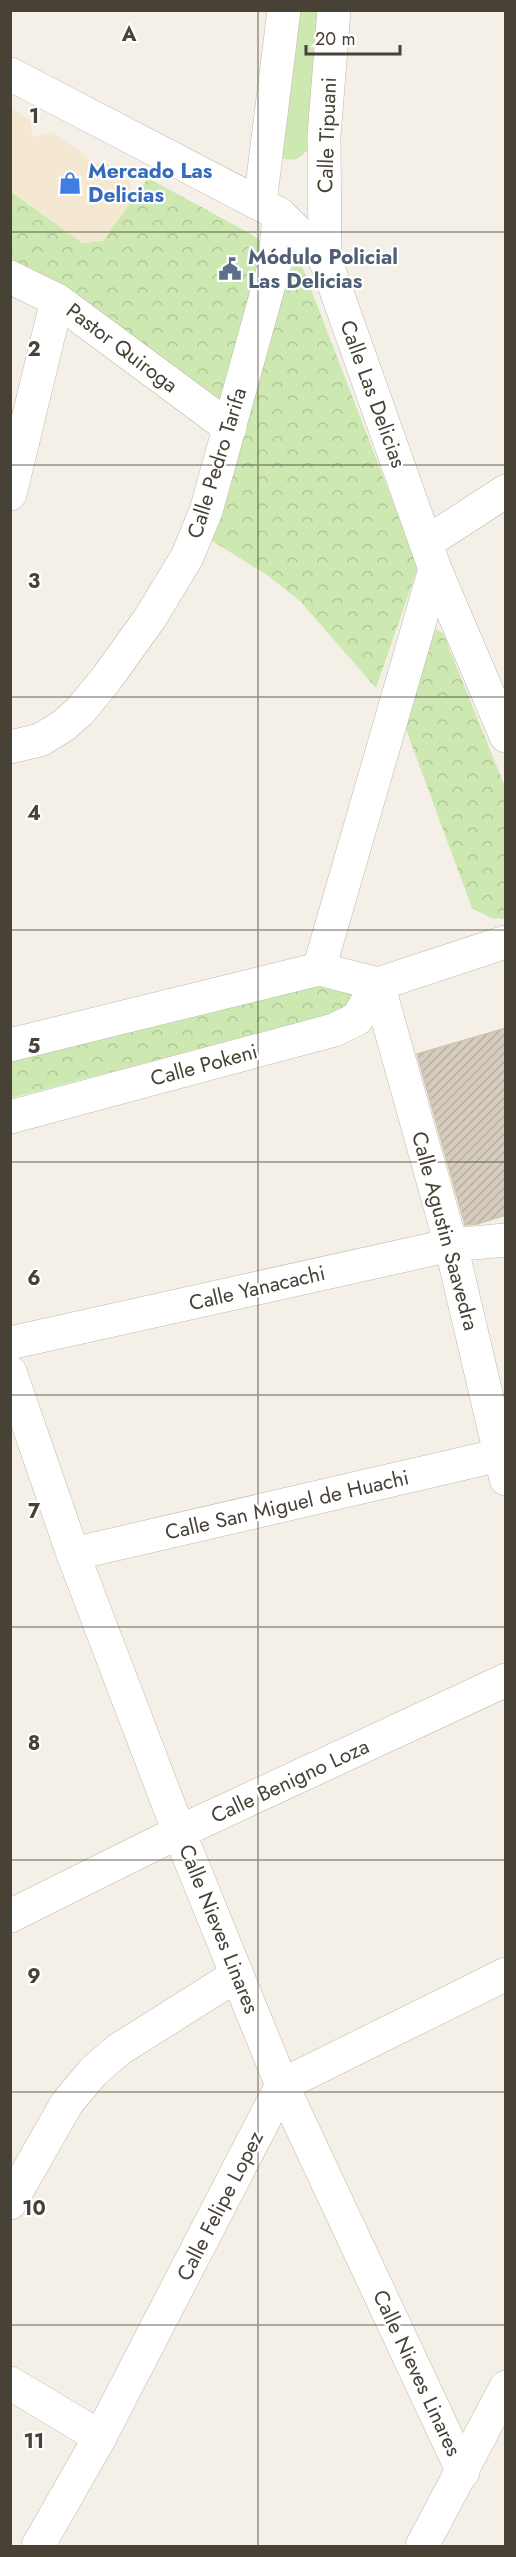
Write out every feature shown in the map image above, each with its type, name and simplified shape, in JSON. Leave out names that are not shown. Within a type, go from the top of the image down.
[{"type":"street","points":[[270,209],[284,10]]},
{"type":"street","name":"Calle Tipuani","points":[[325,259],[324,136],[334,10]]},
{"type":"street","name":"Calle Las Delicias","points":[[10,74],[270,209],[325,259],[430,556],[506,736]]},
{"type":"street","name":"Calle Pedro Tarifa","points":[[10,747],[40,740],[63,726],[80,711],[150,618],[188,557],[206,511],[275,263],[270,209]]},
{"type":"street","name":"Pastor Quiroga","points":[[10,277],[57,300],[230,428]]},
{"type":"street","points":[[10,494],[57,300]]},
{"type":"street","points":[[319,969],[430,556],[506,491]]},
{"type":"street","points":[[14,1041],[319,969],[378,984],[506,942]]},
{"type":"street","name":"Calle Pokeni","points":[[10,1117],[334,1030],[357,1019],[378,984]]},
{"type":"street","name":"Calle Agustin Saavedra","points":[[378,984],[451,1245],[503,1467]]},
{"type":"street","name":"Calle Yanacachi","points":[[10,1343],[451,1245],[506,1240]]},
{"type":"street","name":"Calle Nieves Linares","points":[[10,1372],[73,1554],[179,1832],[282,2085],[463,2472]]},
{"type":"street","name":"Calle San Miguel de Huachi","points":[[73,1554],[503,1467]]},
{"type":"street","name":"Calle Benigno Loza","points":[[10,1916],[179,1832],[506,1680]]},
{"type":"street","points":[[10,2203],[67,2103],[93,2072],[118,2050],[237,1974]]},
{"type":"street","points":[[282,2085],[506,1974]]},
{"type":"street","name":"Calle Felipe Lopez","points":[[38,2547],[100,2437],[282,2085]]},
{"type":"street","points":[[10,2383],[100,2437]]},
{"type":"street","points":[[422,2547],[506,2387]]},
{"type":"shaded area","name":"Mercado Las Delicias","points":[[10,108],[31,121],[32,137],[51,132],[81,152],[91,163],[107,163],[127,175],[135,200],[103,241],[82,243],[11,191]]},
{"type":"green space","points":[[294,11],[319,11],[308,149],[302,156],[292,160],[279,157]]},
{"type":"green space","points":[[148,178],[261,241],[260,259],[219,412],[206,421],[191,421],[46,295],[11,282],[10,191],[82,243],[103,241]]},
{"type":"green space","points":[[302,266],[418,567],[376,688],[300,601],[267,575],[206,537],[285,268]]},
{"type":"green space","points":[[434,628],[443,633],[505,787],[505,919],[491,918],[472,908],[404,724]]},
{"type":"green space","points":[[340,979],[352,987],[355,999],[348,1010],[11,1098],[11,1060]]},
{"type":"building","points":[[506,1028],[506,1215],[477,1224],[465,1225],[417,1054]]},
{"type":"place","name":"Mercado Las Delicias","points":[[70,183]]},
{"type":"place","name":"Módulo Policial Las Delicias","points":[[230,269]]}]
